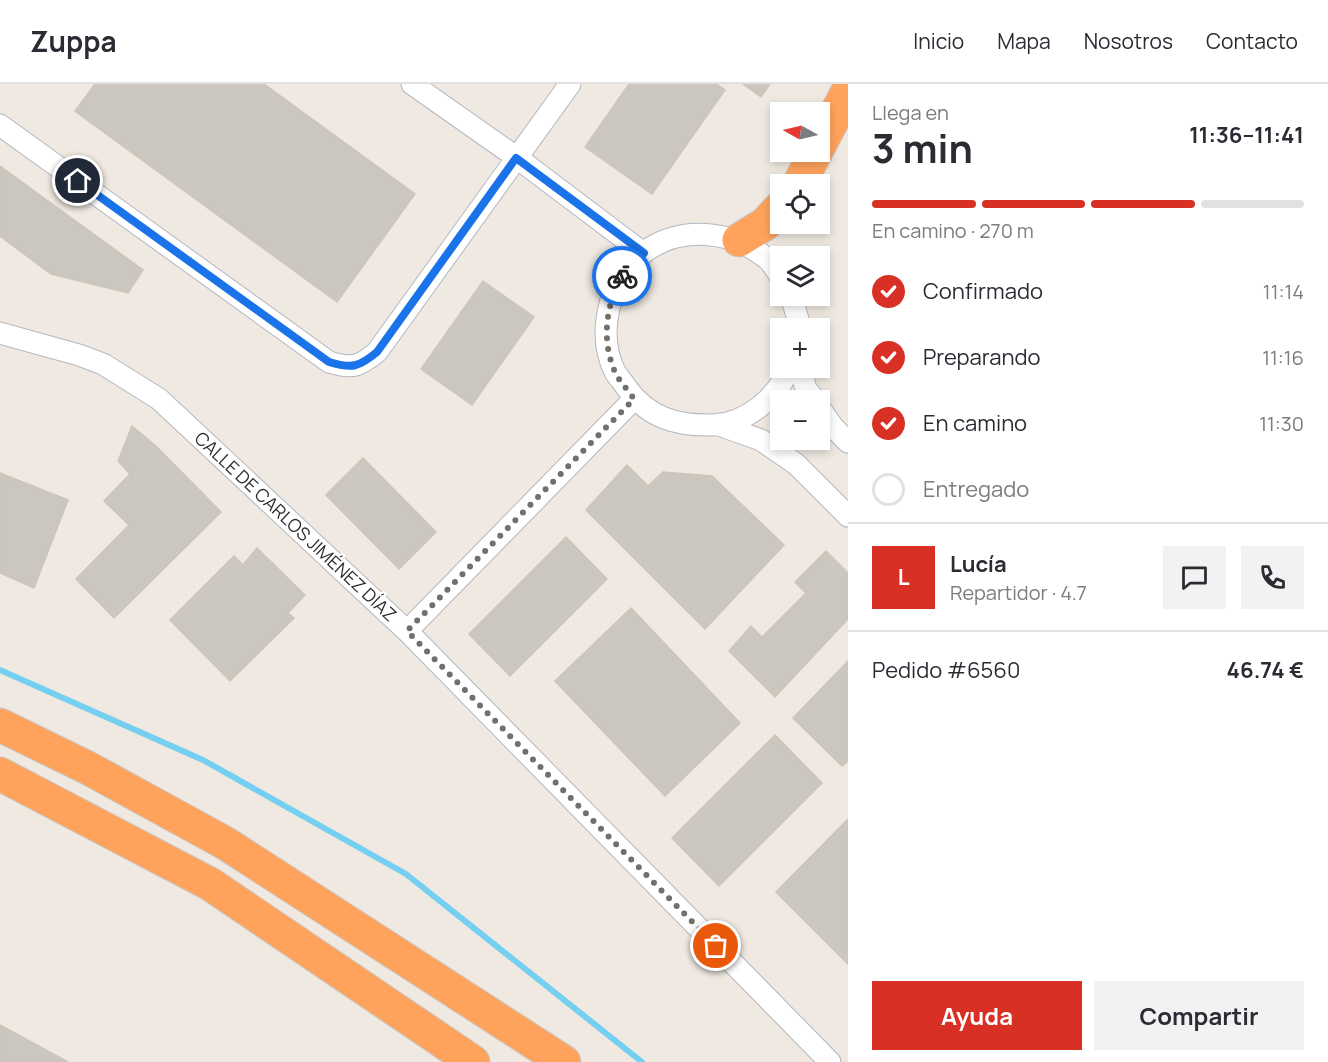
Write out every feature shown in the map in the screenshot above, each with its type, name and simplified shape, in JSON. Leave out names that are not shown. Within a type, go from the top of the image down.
[{"type":"highway","points":[[830,125],[848,91]]},
{"type":"highway","points":[[739,240],[765,225],[770,219]]},
{"type":"highway","points":[[0,725],[88,768],[225,843],[564,1062]]},
{"type":"highway","points":[[0,774],[210,884],[473,1062]]},
{"type":"highway","points":[[393,950],[534,1062]]},
{"type":"highway","points":[[369,992],[452,1062]]},
{"type":"street","points":[[412,84],[644,253]]},
{"type":"street","points":[[0,125],[329,362],[346,367],[362,364],[377,352],[570,84]]},
{"type":"street","points":[[770,263],[739,240],[706,233],[673,237],[644,253],[621,277],[608,307],[606,340],[615,372],[634,399],[659,417],[679,423],[719,425],[745,416],[768,400],[785,378]]},
{"type":"street","name":"CALLE DE CARLOS JIMÉNEZ DÍAZ","points":[[0,333],[79,355],[102,364],[159,399],[407,631],[830,1062]]},
{"type":"street","points":[[407,631],[634,399]]},
{"type":"street","points":[[830,422],[848,441]]},
{"type":"street","points":[[719,425],[761,440],[796,464],[848,516]]},
{"type":"building","points":[[95,84],[264,84],[415,194],[337,302],[75,111]]},
{"type":"building","points":[[629,84],[716,84],[725,90],[652,194],[585,147]]},
{"type":"building","points":[[743,84],[770,84],[761,97]]},
{"type":"building","points":[[0,166],[143,270],[128,293],[51,274],[0,236]]},
{"type":"building","points":[[483,281],[534,317],[472,405],[421,369]]},
{"type":"building","points":[[132,426],[156,446],[221,512],[114,618],[76,579],[129,525],[104,501],[130,474],[118,461]]},
{"type":"building","points":[[363,458],[436,532],[399,569],[326,495]]},
{"type":"building","points":[[627,465],[648,486],[663,472],[712,476],[784,545],[705,629],[586,510]]},
{"type":"building","points":[[0,473],[68,500],[34,588],[0,573]]},
{"type":"building","points":[[566,537],[607,579],[510,676],[469,634]]},
{"type":"building","points":[[257,548],[305,595],[288,613],[294,618],[230,681],[170,620],[234,556],[243,565]]},
{"type":"building","points":[[826,551],[848,573],[848,619],[775,697],[729,651],[751,626],[762,637],[806,593],[795,582]]},
{"type":"building","points":[[631,608],[740,723],[665,796],[555,681]]},
{"type":"building","points":[[848,661],[848,761],[842,766],[793,718]]},
{"type":"building","points":[[775,735],[822,783],[719,886],[672,838]]},
{"type":"building","points":[[848,819],[848,964],[776,892]]},
{"type":"building","points":[[0,1025],[68,1062],[0,1062]]},
{"type":"waterway","points":[[0,670],[203,760],[406,874],[642,1062]]},
{"type":"way so far","points":[[622,276],[608,307],[606,340],[615,372],[634,399],[407,631],[716,946]]},
{"type":"route","points":[[78,181],[329,362],[346,367],[362,364],[377,352],[516,158],[644,253],[622,276]]}]
